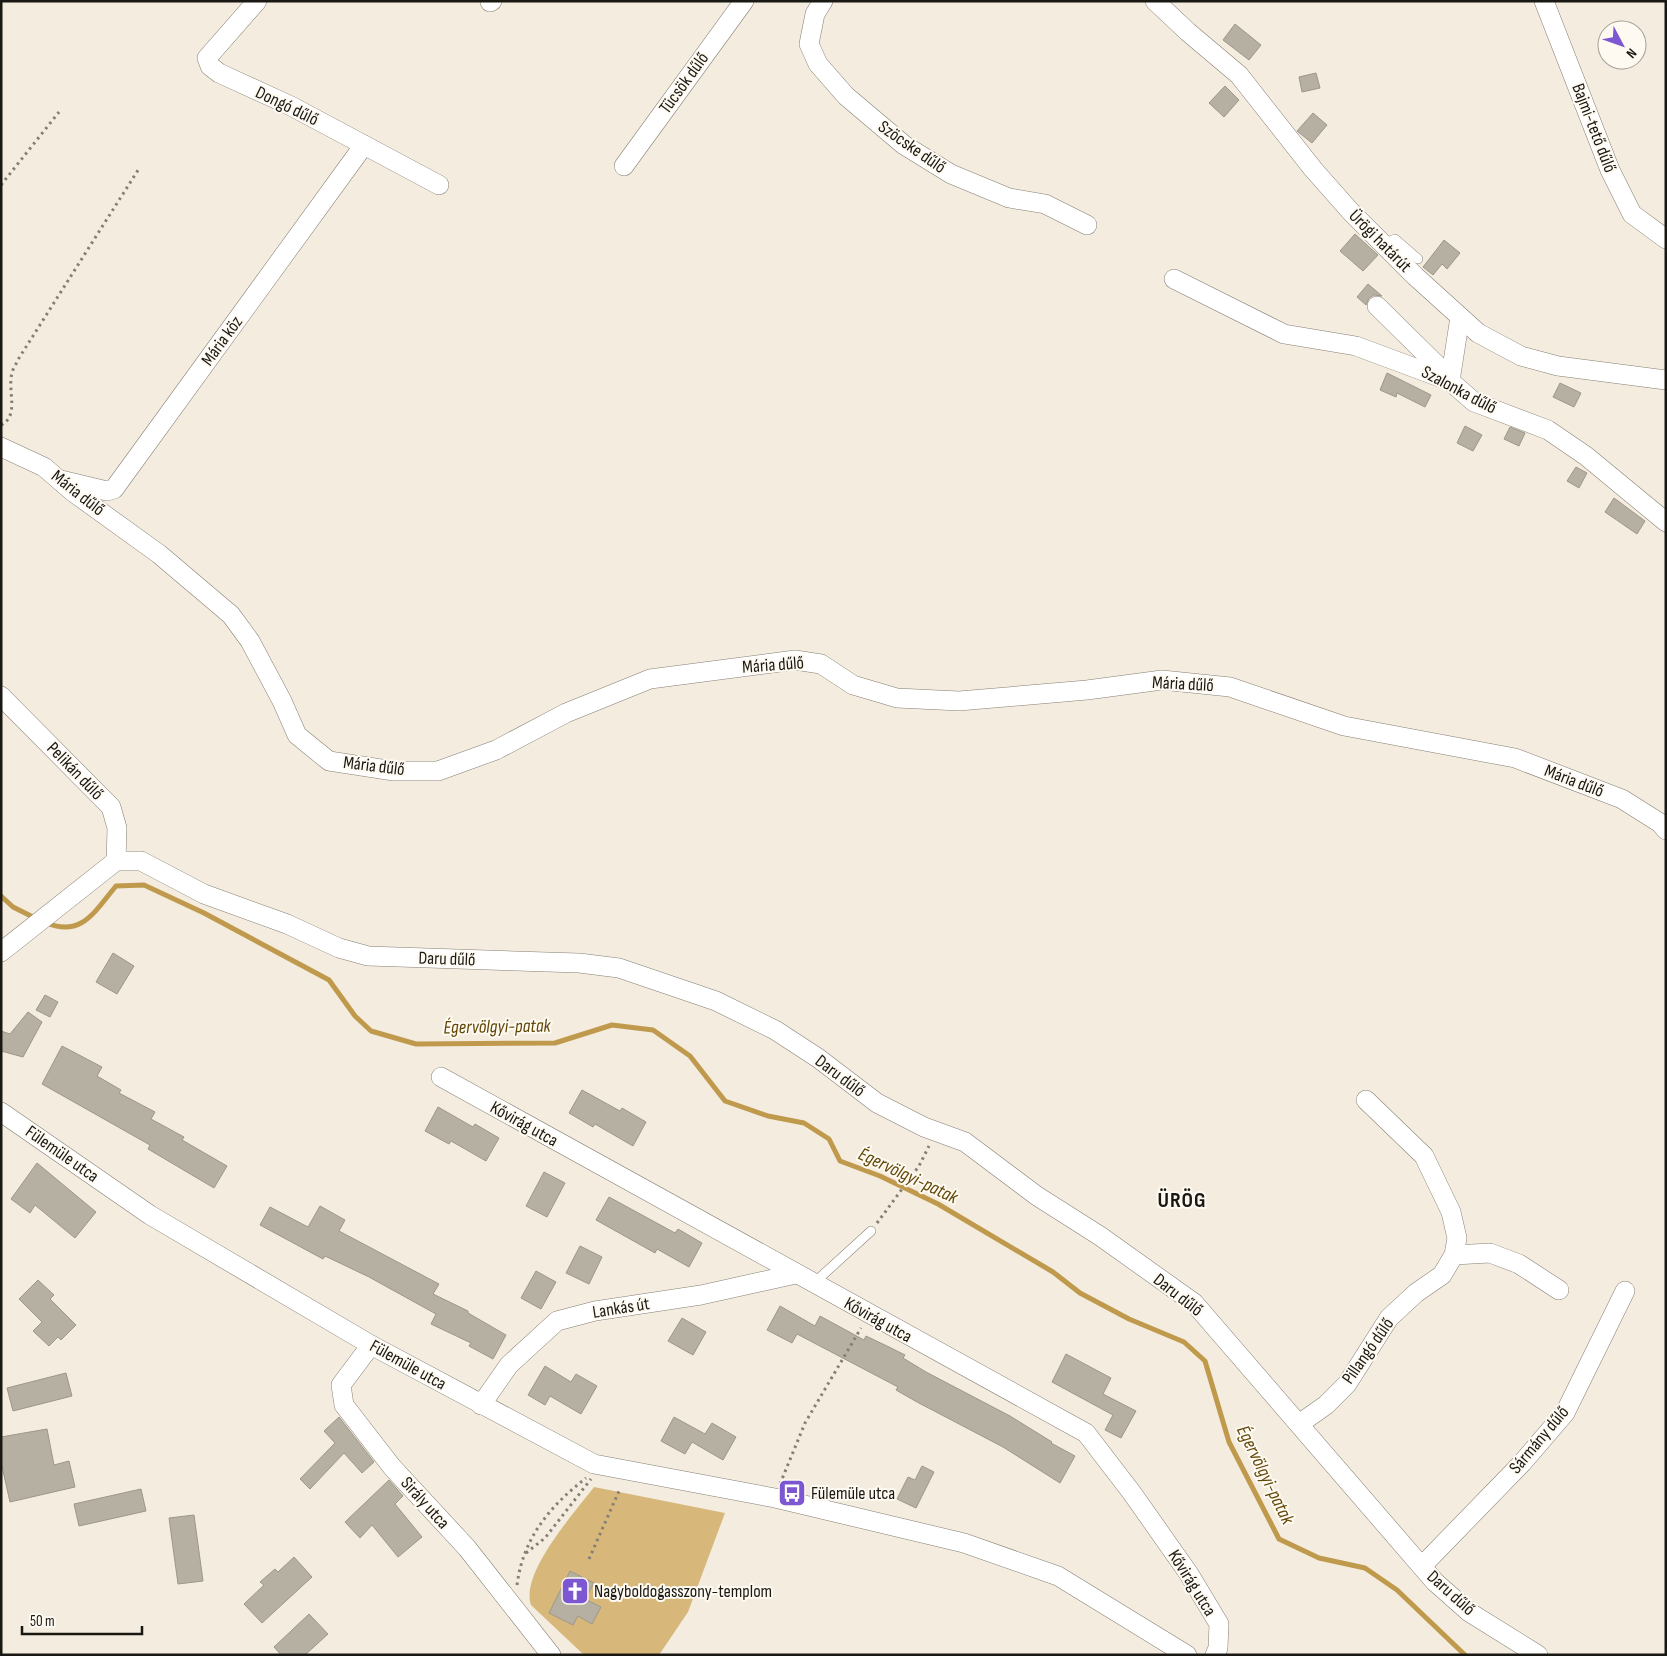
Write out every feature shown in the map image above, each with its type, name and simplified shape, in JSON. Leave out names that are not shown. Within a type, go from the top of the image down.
[{"type":"street","name":"Dongó dűlő","points":[[257,1],[207,58],[210,66],[220,73],[291,106],[439,185]]},
{"type":"street","name":"Tücsök dűlő","points":[[624,166],[744,1]]},
{"type":"street","name":"Szöcske dűlő","points":[[823,1],[815,14],[809,44],[818,64],[846,96],[904,145],[951,174],[1009,198],[1045,204],[1087,225]]},
{"type":"street","name":"Ürögi határút","points":[[1155,1],[1188,32],[1240,75],[1314,169],[1351,212],[1478,333],[1521,356],[1558,366],[1666,380]]},
{"type":"street","name":"Bajmi-tető dűlő","points":[[1544,1],[1610,170],[1632,214],[1666,239]]},
{"type":"street","name":"Mária köz","points":[[58,479],[107,491],[114,489],[364,145]]},
{"type":"street","name":"Szalonka dűlő","points":[[1174,279],[1284,334],[1356,346],[1450,381],[1474,402],[1548,430],[1586,456],[1666,522]]},
{"type":"street","points":[[1377,306],[1443,371],[1450,381]]},
{"type":"street","points":[[1450,381],[1460,317]]},
{"type":"street","name":"Mária dűlő","points":[[1,447],[44,467],[159,554],[231,614],[250,641],[282,701],[296,735],[329,761],[394,771],[438,771],[496,750],[566,714],[650,679],[795,660],[821,664],[853,685],[897,698],[959,701],[1086,690],[1162,680],[1230,687],[1344,726],[1515,758],[1622,799],[1660,823],[1666,830]]},
{"type":"street","name":"Pelikán dűlő","points":[[1,696],[111,807],[117,828],[116,861]]},
{"type":"street","points":[[1,952],[116,861]]},
{"type":"street","name":"Daru dűlő","points":[[116,861],[141,862],[204,894],[287,924],[339,948],[368,956],[587,964],[619,968],[716,1001],[775,1030],[818,1058],[877,1103],[924,1127],[966,1142],[1037,1196],[1100,1236],[1194,1303],[1435,1582],[1469,1612],[1538,1655]]},
{"type":"street","name":"Kővirág utca","points":[[441,1077],[869,1315],[1086,1433],[1132,1493],[1189,1574],[1219,1624],[1218,1648],[1215,1655]]},
{"type":"street","points":[[1366,1100],[1424,1156],[1451,1212],[1456,1238],[1454,1255],[1490,1252],[1519,1264],[1559,1290]]},
{"type":"street","name":"Fülemüle utca","points":[[1,1112],[150,1215],[371,1345],[599,1467],[774,1498],[964,1543],[1058,1576],[1187,1655]]},
{"type":"street","name":"Pillangó dűlő","points":[[1299,1424],[1326,1405],[1347,1384],[1389,1318],[1416,1294],[1442,1275],[1454,1255]]},
{"type":"street","name":"Lankás út","points":[[482,1405],[509,1365],[556,1322],[595,1311],[701,1295],[796,1274]]},
{"type":"street","name":"Sármány dűlő","points":[[1422,1566],[1522,1463],[1565,1412],[1625,1292]]},
{"type":"street","name":"Sirály utca","points":[[371,1345],[341,1385],[344,1405],[392,1467],[467,1548],[551,1655]]},
{"type":"lane","points":[[1383,244],[1395,239],[1418,259]]},
{"type":"lane","points":[[813,1284],[871,1231]]},
{"type":"path","points":[[1,185],[59,112]]},
{"type":"path","points":[[1,425],[6,423],[12,412],[12,374],[19,358],[140,167]]},
{"type":"path","points":[[871,1231],[901,1192],[929,1148]]},
{"type":"path","points":[[774,1498],[805,1423],[869,1315]]},
{"type":"path","points":[[525,1553],[545,1538],[569,1509],[599,1467]]},
{"type":"path","points":[[514,1608],[518,1580],[525,1553],[539,1524],[559,1498],[599,1467]]},
{"type":"path","points":[[588,1559],[619,1491]]},
{"type":"shaded area","points":[[594,1487],[725,1513],[688,1612],[659,1655],[584,1655],[531,1605],[530,1592],[541,1560],[551,1543]]},
{"type":"building","points":[[1235,24],[1261,45],[1249,60],[1223,40]]},
{"type":"building","points":[[1316,73],[1320,88],[1302,92],[1299,77]]},
{"type":"building","points":[[1225,86],[1239,100],[1224,117],[1209,103]]},
{"type":"building","points":[[1313,113],[1327,125],[1312,143],[1297,131]]},
{"type":"building","points":[[1355,234],[1378,255],[1363,271],[1340,251]]},
{"type":"building","points":[[1444,240],[1460,253],[1447,269],[1442,264],[1433,275],[1423,267]]},
{"type":"building","points":[[1368,284],[1382,296],[1374,295],[1369,298],[1366,305],[1357,297]]},
{"type":"building","points":[[1387,373],[1431,395],[1425,407],[1397,393],[1396,397],[1380,390]]},
{"type":"building","points":[[1560,383],[1581,393],[1574,407],[1553,397]]},
{"type":"building","points":[[1465,426],[1482,435],[1473,451],[1457,443]]},
{"type":"building","points":[[1510,427],[1525,433],[1519,446],[1504,439]]},
{"type":"building","points":[[1576,467],[1587,473],[1579,488],[1567,481]]},
{"type":"building","points":[[1614,498],[1645,521],[1637,534],[1605,512]]},
{"type":"building","points":[[113,953],[134,966],[117,994],[96,982]]},
{"type":"building","points":[[45,995],[58,1002],[50,1017],[36,1010]]},
{"type":"building","points":[[28,1012],[42,1022],[23,1057],[1,1051],[1,1031],[10,1034]]},
{"type":"building","points":[[62,1046],[102,1067],[97,1076],[121,1090],[119,1093],[155,1112],[151,1119],[184,1137],[182,1140],[227,1166],[214,1188],[148,1149],[150,1145],[42,1084]]},
{"type":"building","points":[[582,1090],[620,1111],[622,1108],[646,1122],[633,1146],[595,1124],[593,1127],[569,1113]]},
{"type":"building","points":[[438,1107],[473,1127],[475,1124],[499,1138],[486,1161],[451,1141],[449,1144],[425,1131]]},
{"type":"building","points":[[37,1163],[96,1212],[75,1238],[35,1205],[30,1213],[11,1199]]},
{"type":"building","points":[[544,1172],[565,1183],[547,1217],[526,1206]]},
{"type":"building","points":[[609,1197],[675,1233],[678,1229],[702,1243],[689,1267],[657,1249],[655,1253],[596,1220]]},
{"type":"building","points":[[320,1206],[345,1220],[339,1231],[439,1284],[433,1294],[468,1311],[468,1313],[506,1335],[493,1359],[469,1346],[471,1343],[431,1324],[436,1314],[369,1277],[325,1256],[323,1259],[260,1225],[270,1207],[308,1227]]},
{"type":"building","points":[[580,1246],[602,1257],[589,1284],[566,1273]]},
{"type":"building","points":[[536,1271],[556,1282],[541,1309],[521,1298]]},
{"type":"building","points":[[38,1280],[54,1295],[50,1299],[76,1325],[61,1340],[58,1337],[49,1346],[33,1331],[42,1322],[19,1299]]},
{"type":"building","points":[[780,1306],[815,1326],[820,1316],[864,1340],[866,1336],[905,1355],[903,1358],[926,1372],[1010,1416],[1051,1443],[1075,1456],[1060,1483],[1003,1447],[896,1390],[898,1387],[797,1334],[792,1343],[767,1330]]},
{"type":"building","points":[[682,1318],[706,1332],[693,1355],[668,1341]]},
{"type":"building","points":[[1066,1354],[1111,1378],[1103,1394],[1136,1411],[1121,1438],[1105,1430],[1113,1415],[1052,1382]]},
{"type":"building","points":[[545,1366],[571,1382],[576,1374],[597,1386],[581,1414],[550,1396],[545,1405],[528,1395]]},
{"type":"building","points":[[66,1373],[72,1396],[13,1411],[7,1388]]},
{"type":"building","points":[[339,1417],[374,1462],[362,1473],[344,1453],[310,1489],[300,1479],[335,1443],[324,1431]]},
{"type":"building","points":[[674,1417],[705,1434],[712,1423],[736,1437],[723,1460],[692,1442],[685,1454],[661,1441]]},
{"type":"building","points":[[47,1429],[54,1465],[69,1461],[75,1487],[10,1502],[1,1462],[1,1437]]},
{"type":"building","points":[[922,1466],[934,1472],[916,1508],[897,1499],[908,1477],[915,1480]]},
{"type":"building","points":[[389,1480],[403,1496],[395,1504],[422,1537],[398,1557],[372,1525],[360,1538],[345,1522]]},
{"type":"building","points":[[141,1489],[146,1511],[79,1526],[74,1504]]},
{"type":"building","points":[[194,1515],[203,1581],[178,1584],[169,1518]]},
{"type":"building","points":[[294,1557],[312,1577],[262,1623],[244,1604],[264,1585],[260,1582],[275,1569],[278,1572]]},
{"type":"building","name":"Nagyboldogasszony-templom","points":[[570,1571],[594,1583],[585,1599],[601,1607],[592,1624],[578,1616],[573,1625],[549,1613]]},
{"type":"building","points":[[309,1614],[328,1634],[305,1655],[281,1655],[274,1647]]},
{"type":"waterway","name":"Égervölgyi-patak","points":[[45,922],[68,927],[78,925],[94,913],[116,886],[144,885],[204,913],[329,980],[355,1016],[371,1031],[416,1044],[555,1043],[612,1025],[653,1030],[690,1056],[725,1101],[768,1116],[804,1123],[829,1139],[840,1161],[880,1176],[938,1204],[1053,1272],[1080,1293],[1129,1319],[1184,1342],[1205,1361],[1229,1442],[1279,1539],[1319,1558],[1365,1568],[1397,1590],[1465,1655]]},
{"type":"waterway","name":"Égervölgyi-patak","points":[[1,896],[13,907],[37,919]]},
{"type":"place","name":"Fülemüle utca","points":[[792,1493]]},
{"type":"place","name":"Nagyboldogasszony-templom","points":[[575,1591]]},
{"type":"district","name":"ÜRÖG","points":[[1182,1200]]}]
